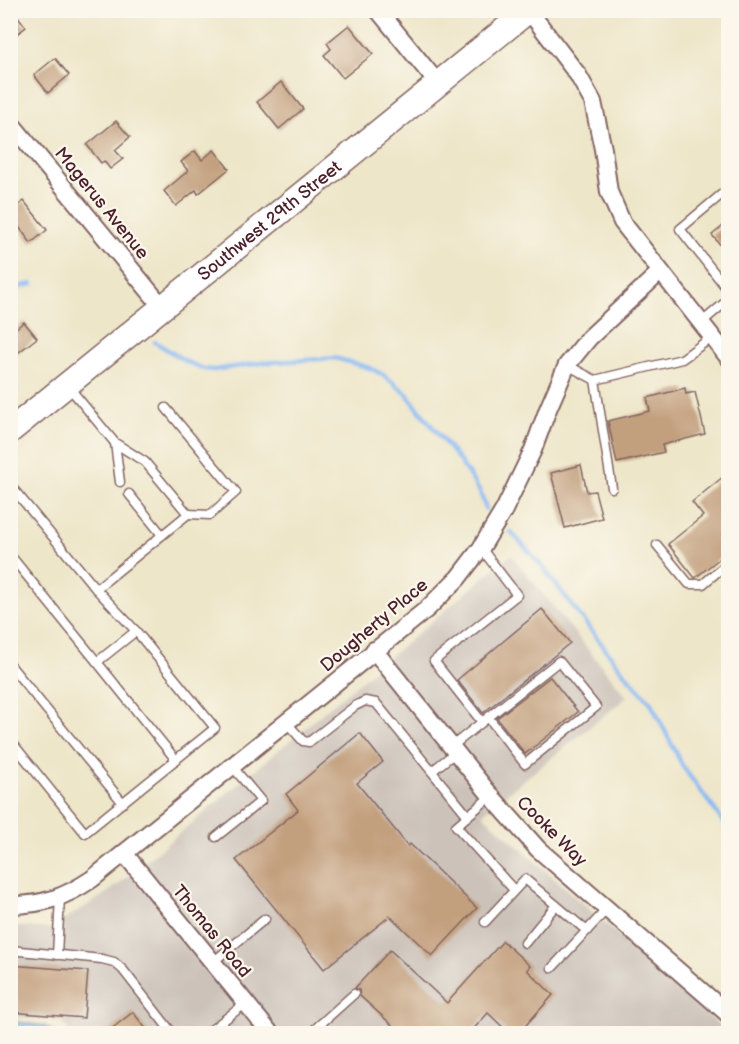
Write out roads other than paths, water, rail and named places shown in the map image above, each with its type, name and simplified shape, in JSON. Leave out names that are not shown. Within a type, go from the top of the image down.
[{"type":"street","points":[[378,10],[439,85]]},
{"type":"street","points":[[529,11],[578,75],[593,102],[609,192],[622,222],[729,357]]},
{"type":"street","name":"Southwest 29th Street","points":[[10,431],[164,309],[529,11]]},
{"type":"street","name":"Magerus Avenue","points":[[10,122],[164,309]]},
{"type":"street","name":"Dougherty Place","points":[[10,905],[47,902],[71,893],[92,879],[427,609],[458,578],[481,548],[504,510],[533,450],[567,365],[589,338],[660,272]]},
{"type":"street","name":"Cooke Way","points":[[374,650],[491,796],[538,849],[729,1014]]},
{"type":"street","name":"Thomas Road","points":[[124,853],[271,1034]]},
{"type":"lane","points":[[729,189],[680,229],[729,290]]},
{"type":"lane","points":[[701,323],[729,300]]},
{"type":"lane","points":[[567,365],[595,380],[682,359],[712,337]]},
{"type":"lane","points":[[595,380],[612,488]]},
{"type":"lane","points":[[68,386],[115,443],[146,462],[188,514]]},
{"type":"lane","points":[[96,589],[188,514],[210,515],[236,492],[166,408]]},
{"type":"lane","points":[[115,443],[120,482]]},
{"type":"lane","points":[[10,484],[96,589],[136,631],[215,728],[85,833],[10,740]]},
{"type":"lane","points":[[129,494],[162,535]]},
{"type":"lane","points":[[657,545],[688,584],[703,584],[729,563]]},
{"type":"lane","points":[[432,771],[485,720],[559,661],[596,707],[525,764],[485,720],[434,661],[517,595],[481,548]]},
{"type":"lane","points":[[10,555],[176,760]]},
{"type":"lane","points":[[97,662],[136,631]]},
{"type":"lane","points":[[10,665],[123,803]]},
{"type":"lane","points":[[286,722],[303,741],[309,742],[355,706],[365,701],[376,703],[468,816]]},
{"type":"lane","points":[[216,837],[261,801],[232,766]]},
{"type":"lane","points":[[491,796],[456,826],[514,890]]},
{"type":"lane","points":[[485,922],[525,879],[586,931]]},
{"type":"lane","points":[[57,955],[60,897]]},
{"type":"lane","points":[[525,942],[556,905]]},
{"type":"lane","points":[[552,968],[607,909]]},
{"type":"lane","points":[[213,962],[265,919]]},
{"type":"lane","points":[[10,950],[114,962],[123,970],[173,1034]]},
{"type":"lane","points":[[322,1034],[316,1028],[354,994]]},
{"type":"lane","points":[[206,1034],[246,1003]]},
{"type":"water","points":[[11,1021],[44,1026],[57,1033],[11,1033]]},
{"type":"waterway","points":[[10,289],[32,284]]},
{"type":"waterway","points":[[155,342],[187,362],[204,369],[214,370],[260,363],[335,358],[370,368],[385,376],[406,393],[461,463],[480,492],[486,509]]},
{"type":"waterway","points":[[511,532],[542,566],[620,668],[651,703],[683,767],[728,828]]}]
